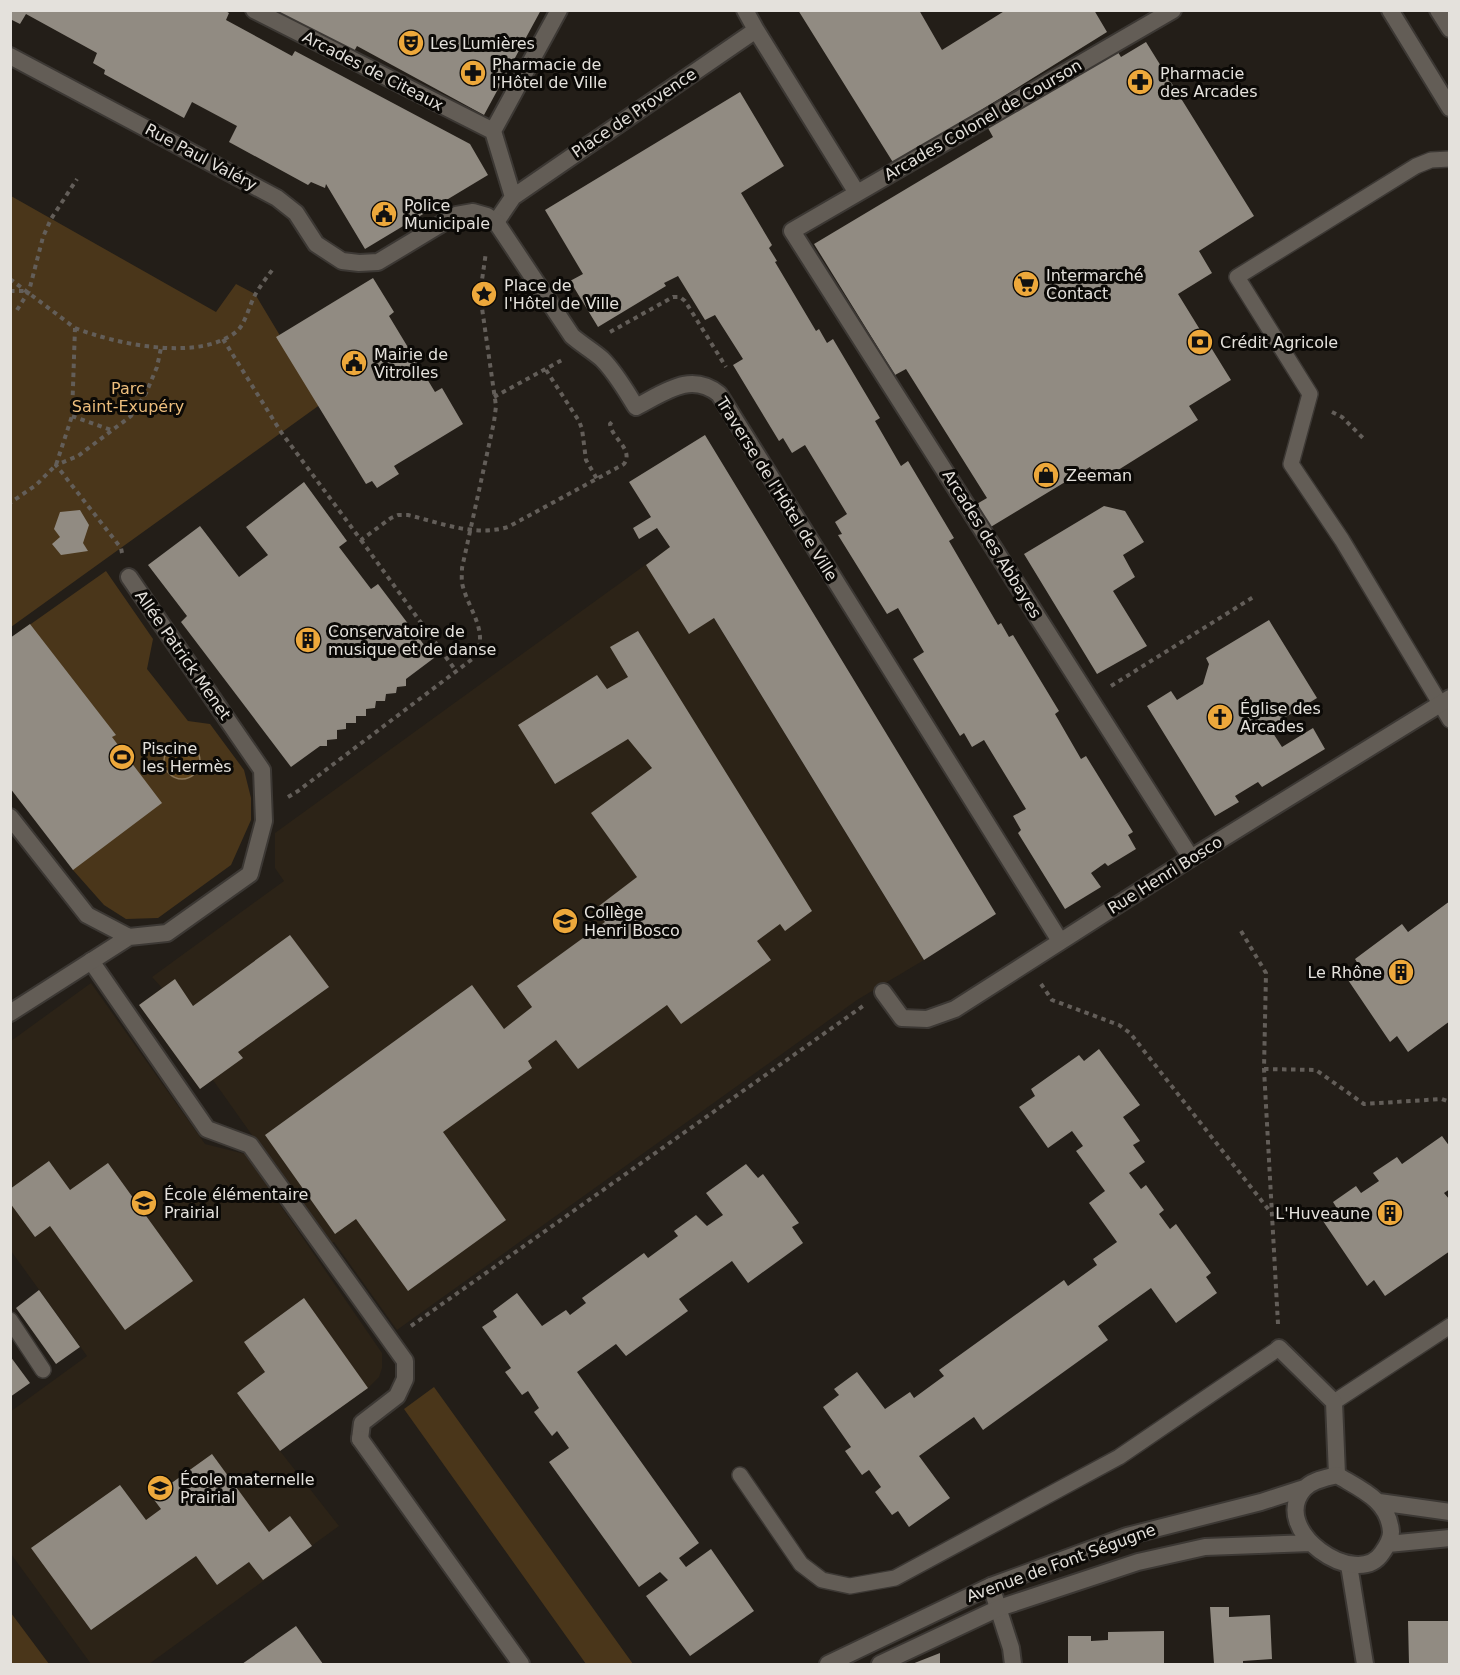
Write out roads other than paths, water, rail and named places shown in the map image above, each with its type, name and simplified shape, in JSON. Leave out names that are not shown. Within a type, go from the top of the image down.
[{"type":"street","name":"Arcades de Citeaux","points":[[254,10],[493,130]]},
{"type":"street","points":[[513,197],[493,130],[559,10]]},
{"type":"street","points":[[745,10],[857,193]]},
{"type":"street","name":"Arcades Colonel de Courson","points":[[792,231],[1173,10]]},
{"type":"street","points":[[1390,10],[1449,108]]},
{"type":"street","points":[[1438,10],[1449,29]]},
{"type":"street","name":"Place de Provence","points":[[496,222],[513,197],[756,30]]},
{"type":"street","name":"Rue Paul Valéry","points":[[10,56],[277,198],[296,213],[316,244],[342,261],[378,262],[456,215],[473,212],[487,216],[496,222]]},
{"type":"street","name":"Traverse de l'Hôtel de Ville","points":[[496,222],[572,336],[600,357],[613,371],[636,407],[682,384],[696,383],[709,386],[718,394],[1060,941]]},
{"type":"street","name":"Arcades des Abbayes","points":[[792,231],[1191,858]]},
{"type":"street","name":"Allée Patrick Menet","points":[[10,1013],[129,937],[167,933],[250,874],[264,821],[262,770],[129,577]]},
{"type":"street","name":"Rue Henri Bosco","points":[[883,992],[902,1017],[927,1019],[955,1009],[1191,858],[1445,701]]},
{"type":"street","points":[[10,817],[87,915],[129,937]]},
{"type":"street","points":[[91,961],[207,1129],[250,1145],[405,1361],[405,1379],[397,1396],[362,1423],[360,1438],[520,1665]]},
{"type":"street","points":[[1279,1348],[1334,1402],[1337,1475]]},
{"type":"street","points":[[1337,1475],[1364,1489],[1379,1502],[1386,1514],[1391,1533],[1388,1544],[1380,1557],[1367,1563],[1350,1565],[1332,1558],[1301,1533],[1297,1518],[1297,1502],[1304,1488],[1317,1480],[1337,1475]]},
{"type":"street","name":"Avenue de Font Ségugne","points":[[828,1665],[991,1586],[1126,1536],[1261,1502],[1304,1488]]},
{"type":"street","points":[[1379,1502],[1449,1512]]},
{"type":"street","points":[[1388,1544],[1449,1538]]},
{"type":"street","name":"Avenue de Font Ségugne","points":[[880,1665],[999,1608],[1138,1562],[1205,1547],[1311,1543]]},
{"type":"street","points":[[1350,1565],[1365,1665]]},
{"type":"street","points":[[991,1586],[1011,1648],[1013,1665]]},
{"type":"lane","points":[[1449,159],[1431,160],[1416,166],[1237,277],[1310,394],[1291,464],[1445,701],[1449,720]]},
{"type":"lane","points":[[10,1320],[43,1370]]},
{"type":"lane","points":[[1334,1402],[1449,1326]]},
{"type":"lane","points":[[740,1475],[801,1564],[822,1580],[850,1586],[895,1578],[1119,1457],[1279,1348]]},
{"type":"place","name":"Les Lumières","points":[[411,43]]},
{"type":"place","name":"Pharmacie de l'Hôtel de Ville","points":[[473,73]]},
{"type":"place","name":"Pharmacie des Arcades","points":[[1140,82]]},
{"type":"place","name":"Police Municipale","points":[[384,214]]},
{"type":"place","name":"Intermarché Contact","points":[[1026,284]]},
{"type":"place","name":"Place de l'Hôtel de Ville","points":[[484,294]]},
{"type":"place","name":"Crédit Agricole","points":[[1200,342]]},
{"type":"place","name":"Mairie de Vitrolles","points":[[354,363]]},
{"type":"place","name":"Zeeman","points":[[1046,475]]},
{"type":"place","name":"Conservatoire de musique et de danse","points":[[308,640]]},
{"type":"place","name":"Église des Arcades","points":[[1220,717]]},
{"type":"place","name":"Piscine les Hermès","points":[[122,757]]},
{"type":"place","name":"Collège Henri Bosco","points":[[565,921]]},
{"type":"place","name":"Le Rhône","points":[[1401,972]]},
{"type":"place","name":"École élémentaire Prairial","points":[[144,1203]]},
{"type":"place","name":"L'Huveaune","points":[[1390,1213]]},
{"type":"place","name":"École maternelle Prairial","points":[[160,1488]]},
{"type":"park label","name":"Parc Saint-Exupéry","points":[[128,397]]}]
